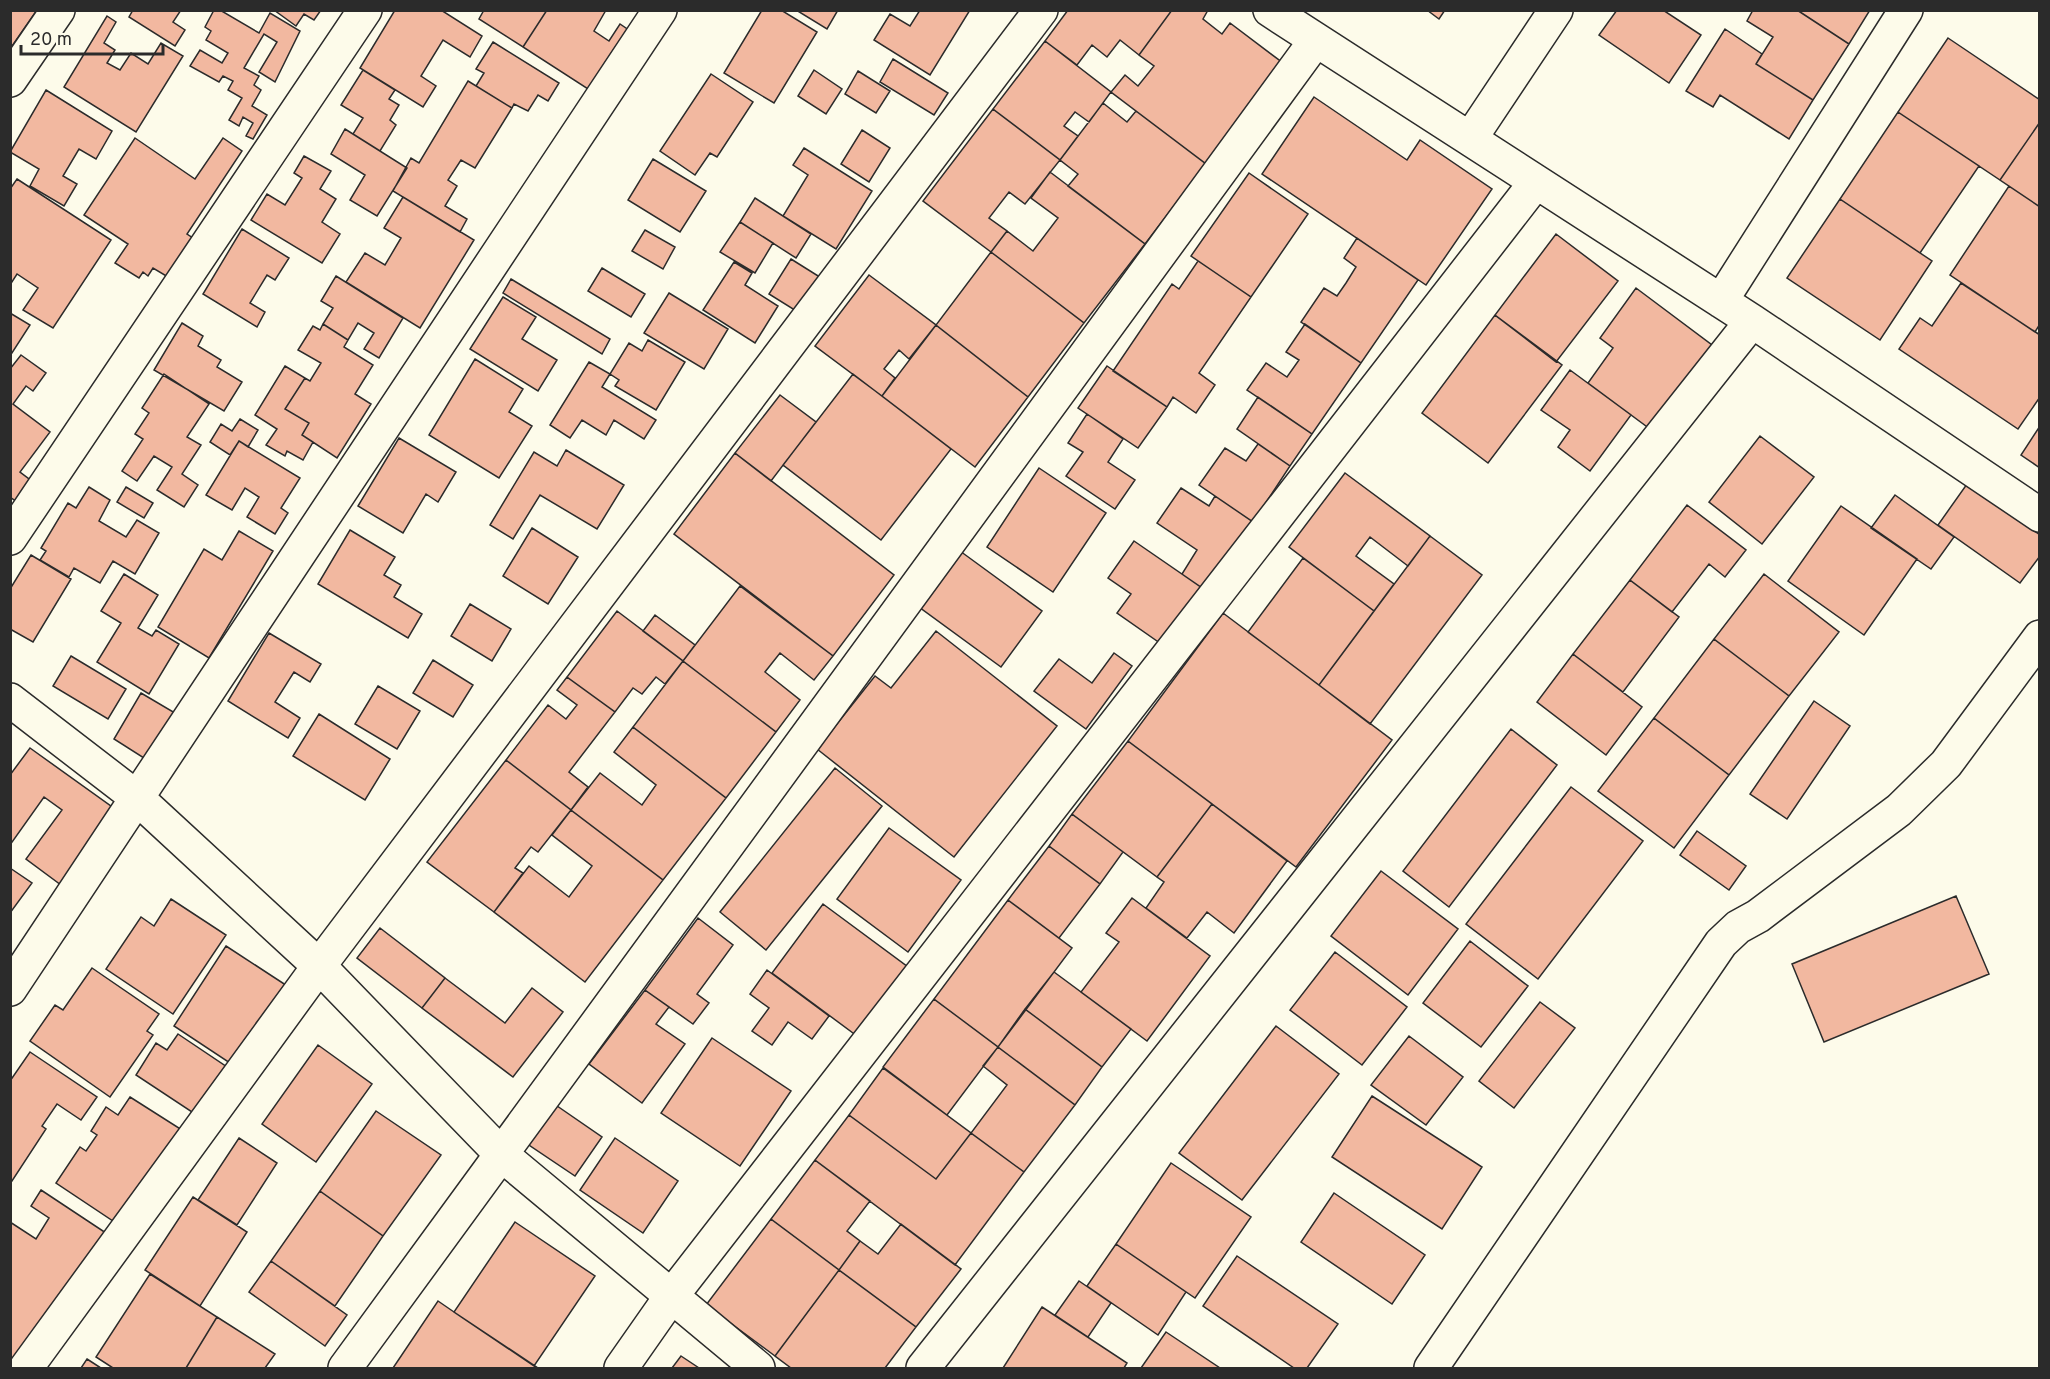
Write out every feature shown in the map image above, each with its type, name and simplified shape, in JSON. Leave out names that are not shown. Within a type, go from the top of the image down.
[{"type":"street","points":[[10,80],[58,10]]},
{"type":"street","points":[[10,538],[365,10]]},
{"type":"street","points":[[10,989],[660,10]]},
{"type":"street","points":[[26,1368],[319,966],[1041,10]]},
{"type":"street","points":[[1270,10],[1752,321],[2040,515]]},
{"type":"street","points":[[1470,139],[1556,10]]},
{"type":"street","points":[[1721,301],[1906,10]]},
{"type":"street","points":[[345,1368],[1316,40]]},
{"type":"street","points":[[621,1368],[670,1298],[1536,182]]},
{"type":"street","points":[[923,1368],[1752,321]]},
{"type":"street","points":[[1431,1368],[1721,943],[1738,927],[1758,916],[1899,810],[1946,764],[2040,637]]},
{"type":"street","points":[[10,700],[136,797],[319,966],[502,1155],[670,1298],[758,1368]]},
{"type":"building","points":[[10,10],[37,10],[10,49]]},
{"type":"building","points":[[133,10],[181,10],[173,22],[185,30],[175,46],[129,17]]},
{"type":"building","points":[[214,10],[220,10],[259,33],[270,13],[300,31],[275,82],[259,72],[277,42],[264,34],[244,68],[259,76],[254,85],[261,90],[252,106],[267,115],[253,139],[246,136],[253,123],[243,117],[239,126],[229,120],[242,98],[228,90],[233,81],[223,76],[219,82],[190,66],[200,50],[222,63],[228,53],[206,40],[211,31],[205,27]]},
{"type":"building","points":[[274,10],[321,10],[314,20],[304,14],[296,26]]},
{"type":"building","points":[[395,10],[441,10],[482,36],[470,57],[443,40],[421,76],[436,86],[423,107],[360,68]]},
{"type":"building","points":[[484,10],[547,10],[523,47],[479,19]]},
{"type":"building","points":[[547,10],[606,10],[594,31],[609,41],[620,24],[639,37],[628,54],[616,46],[588,89],[523,47]]},
{"type":"building","points":[[762,10],[781,10],[817,32],[774,103],[724,73]]},
{"type":"building","points":[[796,10],[838,10],[827,29]]},
{"type":"building","points":[[920,10],[970,10],[930,75],[874,40],[890,14],[910,26]]},
{"type":"building","points":[[1068,10],[1172,10],[1139,55],[1120,40],[1107,57],[1092,45],[1077,65],[1045,41]]},
{"type":"building","points":[[1172,10],[1208,10],[1203,19],[1222,34],[1230,23],[1283,63],[1206,164],[1111,92],[1125,75],[1138,86],[1154,66],[1139,55]]},
{"type":"building","points":[[1427,10],[1445,10],[1439,19]]},
{"type":"building","points":[[1617,10],[1663,10],[1701,35],[1669,83],[1599,35]]},
{"type":"building","points":[[1753,10],[1797,10],[1849,44],[1813,100],[1756,64],[1773,37],[1747,21]]},
{"type":"building","points":[[1797,10],[1870,10],[1849,44]]},
{"type":"building","points":[[107,16],[116,22],[104,43],[115,50],[107,63],[120,70],[131,53],[148,64],[161,43],[183,56],[136,132],[64,87]]},
{"type":"building","points":[[1725,29],[1762,54],[1756,64],[1813,100],[1789,139],[1720,95],[1713,107],[1686,91]]},
{"type":"building","points":[[1948,38],[2040,100],[2040,122],[2000,180],[1898,112]]},
{"type":"building","points":[[1045,41],[1111,92],[1089,122],[1075,112],[1064,126],[1078,136],[1060,160],[993,109]]},
{"type":"building","points":[[493,42],[559,83],[548,101],[538,95],[528,111],[514,104],[512,108],[476,86],[484,73],[476,69]]},
{"type":"building","points":[[893,59],[948,93],[934,115],[880,82]]},
{"type":"building","points":[[363,70],[395,90],[389,99],[399,105],[390,120],[396,125],[380,151],[353,134],[363,118],[341,105]]},
{"type":"building","points":[[814,70],[842,89],[826,114],[798,96]]},
{"type":"building","points":[[858,71],[890,91],[876,113],[845,94]]},
{"type":"building","points":[[711,74],[753,102],[717,157],[710,153],[695,175],[660,151]]},
{"type":"building","points":[[468,81],[512,108],[475,168],[461,160],[448,180],[457,186],[445,206],[467,219],[460,232],[393,191],[411,158],[419,163]]},
{"type":"building","points":[[46,90],[112,131],[96,159],[79,149],[63,176],[77,184],[64,206],[30,186],[39,169],[10,152]]},
{"type":"building","points":[[1314,97],[1407,160],[1420,140],[1492,189],[1426,285],[1262,174]]},
{"type":"building","points":[[1103,103],[1127,122],[1136,111],[1206,164],[1145,244],[1068,186],[1078,174],[1060,160]]},
{"type":"building","points":[[993,109],[1060,160],[1025,204],[1009,192],[989,218],[1007,231],[991,252],[923,201]]},
{"type":"building","points":[[1898,112],[1979,166],[1920,253],[1840,199]]},
{"type":"building","points":[[2040,122],[2040,207],[2000,180]]},
{"type":"building","points":[[345,129],[407,168],[377,216],[350,200],[365,175],[331,154]]},
{"type":"building","points":[[862,130],[890,148],[869,182],[841,164]]},
{"type":"building","points":[[135,138],[195,179],[223,138],[242,151],[187,234],[199,242],[173,280],[153,268],[148,276],[143,272],[139,278],[115,263],[128,244],[84,215]]},
{"type":"building","points":[[804,148],[872,191],[836,249],[783,216],[808,175],[793,165]]},
{"type":"building","points":[[304,156],[331,171],[320,189],[336,199],[322,222],[340,234],[322,263],[251,220],[267,194],[285,205],[302,178],[294,173]]},
{"type":"building","points":[[653,159],[706,191],[680,232],[628,200]]},
{"type":"building","points":[[1050,172],[1145,244],[1084,323],[991,252],[1007,231],[1033,251],[1058,218],[1031,198]]},
{"type":"building","points":[[1249,173],[1308,214],[1251,297],[1191,256]]},
{"type":"building","points":[[17,179],[111,240],[53,328],[23,310],[38,288],[17,274],[10,285],[10,189]]},
{"type":"building","points":[[2009,186],[2040,207],[2040,324],[2035,332],[1950,275]]},
{"type":"building","points":[[403,197],[474,240],[420,328],[346,282],[365,253],[385,265],[401,238],[384,228]]},
{"type":"building","points":[[755,198],[811,234],[796,258],[740,222]]},
{"type":"building","points":[[1840,199],[1932,261],[1880,340],[1787,278]]},
{"type":"building","points":[[740,222],[773,243],[755,273],[720,252]]},
{"type":"building","points":[[242,229],[289,258],[275,280],[267,275],[250,303],[265,312],[257,327],[203,294]]},
{"type":"building","points":[[645,230],[675,247],[663,269],[632,251]]},
{"type":"building","points":[[1556,234],[1618,281],[1556,362],[1495,315]]},
{"type":"building","points":[[1357,238],[1418,280],[1361,363],[1301,322],[1324,288],[1337,296],[1346,283],[1356,267],[1344,258]]},
{"type":"building","points":[[991,252],[1084,323],[1028,397],[936,325]]},
{"type":"building","points":[[791,259],[823,279],[801,314],[769,294]]},
{"type":"building","points":[[1198,261],[1251,297],[1199,373],[1215,385],[1196,413],[1173,397],[1167,407],[1113,371],[1172,284],[1179,289]]},
{"type":"building","points":[[734,262],[752,273],[745,285],[778,306],[755,343],[703,310]]},
{"type":"building","points":[[602,268],[645,294],[631,317],[588,291]]},
{"type":"building","points":[[869,275],[936,325],[909,359],[899,350],[884,369],[895,378],[882,396],[815,346]]},
{"type":"building","points":[[336,276],[403,318],[379,358],[364,349],[374,333],[358,323],[348,340],[323,324],[333,308],[321,301]]},
{"type":"building","points":[[511,279],[610,339],[602,354],[503,293]]},
{"type":"building","points":[[1961,283],[2040,335],[2040,397],[2018,429],[1899,349],[1920,318],[1932,326]]},
{"type":"building","points":[[1636,288],[1712,345],[1650,429],[1588,383],[1613,348],[1600,338]]},
{"type":"building","points":[[669,293],[728,329],[704,369],[644,333]]},
{"type":"building","points":[[503,297],[536,317],[522,339],[557,360],[538,391],[470,349]]},
{"type":"building","points":[[10,313],[30,325],[10,356]]},
{"type":"building","points":[[1495,315],[1562,365],[1488,463],[1422,413]]},
{"type":"building","points":[[182,323],[203,336],[198,346],[221,360],[217,367],[242,382],[224,411],[154,370]]},
{"type":"building","points":[[323,324],[348,340],[344,347],[373,365],[355,394],[371,404],[337,458],[302,435],[309,423],[285,409],[305,378],[310,381],[321,363],[298,350],[313,326],[320,330]]},
{"type":"building","points":[[1305,324],[1361,363],[1312,434],[1247,390],[1266,363],[1287,377],[1299,360],[1286,352]]},
{"type":"building","points":[[936,325],[1028,397],[975,467],[882,396]]},
{"type":"building","points":[[648,340],[685,362],[656,410],[615,386],[619,380],[610,374],[629,343],[642,351]]},
{"type":"building","points":[[21,355],[46,373],[33,391],[26,386],[13,404],[50,432],[20,472],[41,488],[26,508],[10,497],[10,369]]},
{"type":"building","points":[[475,359],[523,389],[509,412],[532,426],[499,478],[429,435]]},
{"type":"building","points":[[589,362],[610,374],[602,387],[656,420],[644,439],[614,420],[606,435],[582,420],[570,438],[550,425]]},
{"type":"building","points":[[285,366],[305,378],[285,409],[309,423],[302,435],[313,442],[303,460],[287,451],[285,456],[266,445],[277,429],[255,415]]},
{"type":"building","points":[[1107,366],[1167,407],[1138,448],[1078,408]]},
{"type":"building","points":[[1570,370],[1631,415],[1590,471],[1558,447],[1570,430],[1541,410]]},
{"type":"building","points":[[164,374],[209,404],[187,437],[201,445],[182,474],[198,485],[184,507],[157,490],[172,467],[154,456],[137,481],[122,471],[143,439],[135,434],[149,413],[142,408]]},
{"type":"building","points":[[853,374],[951,449],[881,540],[783,465]]},
{"type":"building","points":[[780,395],[816,422],[771,481],[735,453]]},
{"type":"building","points":[[1258,397],[1312,434],[1290,466],[1237,429]]},
{"type":"building","points":[[1087,414],[1123,439],[1108,462],[1135,480],[1115,509],[1066,476],[1083,452],[1068,443]]},
{"type":"building","points":[[240,419],[258,430],[248,447],[239,441],[230,455],[210,442],[221,424],[232,431]]},
{"type":"building","points":[[2040,426],[2040,468],[2021,455]]},
{"type":"building","points":[[1760,436],[1814,477],[1762,544],[1709,502]]},
{"type":"building","points":[[399,438],[456,472],[438,502],[426,494],[403,533],[358,506]]},
{"type":"building","points":[[239,441],[300,478],[281,508],[288,513],[275,534],[247,517],[259,497],[245,488],[232,510],[206,495]]},
{"type":"building","points":[[1258,444],[1290,466],[1253,522],[1199,485],[1225,448],[1246,461]]},
{"type":"building","points":[[566,450],[624,485],[597,529],[540,495],[513,539],[490,525],[534,452],[557,466]]},
{"type":"building","points":[[735,453],[894,575],[833,656],[674,534]]},
{"type":"building","points":[[1039,468],[1106,513],[1053,592],[987,547]]},
{"type":"building","points":[[1345,473],[1430,536],[1408,566],[1370,537],[1356,556],[1394,584],[1374,611],[1289,547]]},
{"type":"building","points":[[1967,484],[2040,535],[2040,556],[2020,583],[1938,525]]},
{"type":"building","points":[[89,487],[110,500],[99,521],[126,537],[137,520],[159,533],[135,574],[113,561],[100,583],[74,568],[69,577],[40,560],[46,551],[41,548],[68,503],[76,508]]},
{"type":"building","points":[[126,487],[153,503],[144,518],[117,502]]},
{"type":"building","points":[[1181,488],[1209,506],[1215,496],[1253,522],[1205,590],[1182,574],[1197,550],[1157,523]]},
{"type":"building","points":[[1895,495],[1954,537],[1931,569],[1871,528]]},
{"type":"building","points":[[1687,505],[1746,550],[1725,577],[1709,564],[1672,612],[1630,580]]},
{"type":"building","points":[[1841,506],[1917,559],[1864,635],[1788,581]]},
{"type":"building","points":[[532,528],[578,557],[548,604],[503,576]]},
{"type":"building","points":[[350,530],[395,557],[384,575],[401,585],[394,597],[422,614],[408,638],[318,584]]},
{"type":"building","points":[[239,531],[273,551],[209,658],[158,627],[204,549],[222,560]]},
{"type":"building","points":[[1430,536],[1482,575],[1370,724],[1319,685]]},
{"type":"building","points":[[1134,541],[1205,590],[1167,648],[1117,613],[1131,594],[1108,578]]},
{"type":"building","points":[[960,551],[1042,611],[1001,667],[919,607]]},
{"type":"building","points":[[31,555],[71,579],[33,642],[10,629],[10,589]]},
{"type":"building","points":[[1303,558],[1374,611],[1319,685],[1248,632]]},
{"type":"building","points":[[124,574],[158,595],[138,628],[152,636],[156,630],[179,644],[149,694],[97,662],[121,623],[101,611]]},
{"type":"building","points":[[1764,574],[1839,632],[1789,696],[1714,639]]},
{"type":"building","points":[[1630,580],[1679,617],[1623,692],[1573,654]]},
{"type":"building","points":[[740,586],[833,656],[814,680],[780,653],[765,672],[800,700],[776,732],[683,661]]},
{"type":"building","points":[[470,604],[511,629],[492,661],[451,636]]},
{"type":"building","points":[[617,611],[683,661],[665,684],[656,677],[642,694],[633,688],[615,712],[567,677]]},
{"type":"building","points":[[1223,613],[1392,740],[1296,867],[1128,741]]},
{"type":"building","points":[[655,615],[695,645],[683,661],[643,631]]},
{"type":"building","points":[[936,631],[1057,726],[954,857],[817,749],[875,676],[891,688]]},
{"type":"building","points":[[269,633],[321,664],[310,682],[294,672],[275,702],[300,718],[288,738],[228,701]]},
{"type":"building","points":[[1714,639],[1789,696],[1729,775],[1654,718]]},
{"type":"building","points":[[1114,653],[1132,666],[1086,729],[1034,691],[1059,659],[1092,683]]},
{"type":"building","points":[[1573,654],[1642,707],[1606,755],[1537,702]]},
{"type":"building","points":[[71,656],[126,689],[108,719],[53,686]]},
{"type":"building","points":[[433,660],[473,685],[453,717],[413,693]]},
{"type":"building","points":[[683,661],[776,732],[726,798],[633,727]]},
{"type":"building","points":[[567,677],[615,712],[569,772],[588,787],[571,810],[506,760],[548,705],[566,719],[577,705],[557,690]]},
{"type":"building","points":[[378,686],[420,711],[397,749],[355,724]]},
{"type":"building","points":[[141,693],[175,713],[147,760],[114,739]]},
{"type":"building","points":[[1814,701],[1850,726],[1787,819],[1750,794]]},
{"type":"building","points":[[319,714],[390,759],[365,800],[293,756]]},
{"type":"building","points":[[1654,718],[1729,775],[1674,848],[1598,791]]},
{"type":"building","points":[[633,727],[726,798],[663,880],[571,810],[600,773],[642,805],[656,785],[614,752]]},
{"type":"building","points":[[1511,729],[1557,765],[1449,907],[1403,871]]},
{"type":"building","points":[[1128,741],[1212,804],[1157,877],[1072,814]]},
{"type":"building","points":[[30,748],[115,809],[61,885],[26,859],[62,810],[44,797],[10,845],[10,775]]},
{"type":"building","points":[[506,760],[571,810],[538,852],[531,847],[515,868],[523,873],[494,912],[427,862]]},
{"type":"building","points":[[835,768],[882,806],[766,950],[720,912]]},
{"type":"building","points":[[1571,787],[1643,841],[1538,979],[1466,924]]},
{"type":"building","points":[[1212,804],[1287,861],[1234,933],[1207,912],[1187,938],[1146,908],[1164,882],[1157,877]]},
{"type":"building","points":[[571,810],[663,880],[585,982],[494,912],[529,866],[569,897],[592,866],[552,835]]},
{"type":"building","points":[[1072,814],[1123,852],[1100,884],[1049,846]]},
{"type":"building","points":[[889,828],[961,880],[908,952],[837,899]]},
{"type":"building","points":[[1697,831],[1746,866],[1729,890],[1680,855]]},
{"type":"building","points":[[1049,846],[1100,884],[1059,938],[1008,900]]},
{"type":"building","points":[[10,868],[32,883],[10,913]]},
{"type":"building","points":[[1381,871],[1458,929],[1408,995],[1331,936]]},
{"type":"building","points":[[1956,896],[1989,974],[1824,1042],[1792,964]]},
{"type":"building","points":[[1132,898],[1210,956],[1147,1041],[1081,992],[1119,942],[1106,933]]},
{"type":"building","points":[[171,899],[226,935],[173,1014],[106,969],[141,917],[154,926]]},
{"type":"building","points":[[1008,900],[1072,948],[998,1047],[934,999]]},
{"type":"building","points":[[823,904],[908,967],[857,1036],[772,973]]},
{"type":"building","points":[[698,918],[733,945],[697,994],[709,1003],[693,1024],[645,990]]},
{"type":"building","points":[[380,928],[445,978],[422,1008],[357,958]]},
{"type":"building","points":[[1470,941],[1528,986],[1481,1047],[1423,1003]]},
{"type":"building","points":[[226,946],[295,991],[242,1071],[174,1026]]},
{"type":"building","points":[[1335,952],[1407,1007],[1362,1065],[1290,1010]]},
{"type":"building","points":[[92,968],[159,1014],[147,1031],[153,1035],[110,1097],[30,1041],[55,1005],[63,1010]]},
{"type":"building","points":[[767,970],[829,1016],[812,1039],[788,1022],[772,1045],[752,1031],[769,1008],[750,994]]},
{"type":"building","points":[[1054,972],[1131,1029],[1102,1067],[1025,1009]]},
{"type":"building","points":[[445,978],[505,1023],[532,988],[563,1012],[513,1077],[422,1008]]},
{"type":"building","points":[[645,990],[669,1007],[656,1024],[685,1044],[642,1103],[589,1064]]},
{"type":"building","points":[[934,999],[998,1047],[947,1115],[883,1067]]},
{"type":"building","points":[[1540,1002],[1575,1028],[1514,1108],[1479,1081]]},
{"type":"building","points":[[1025,1009],[1102,1067],[1075,1105],[998,1047]]},
{"type":"building","points":[[1276,1026],[1339,1074],[1242,1200],[1179,1153]]},
{"type":"building","points":[[178,1034],[230,1069],[198,1116],[136,1075],[156,1043],[167,1050]]},
{"type":"building","points":[[1409,1036],[1463,1077],[1426,1125],[1371,1085]]},
{"type":"building","points":[[712,1038],[791,1091],[740,1166],[661,1113]]},
{"type":"building","points":[[318,1045],[372,1084],[316,1162],[262,1124]]},
{"type":"building","points":[[998,1047],[1075,1105],[1024,1172],[971,1133],[1007,1085],[983,1066]]},
{"type":"building","points":[[30,1052],[97,1097],[81,1120],[57,1104],[42,1126],[46,1129],[10,1184],[10,1081]]},
{"type":"building","points":[[883,1068],[971,1133],[936,1179],[849,1115]]},
{"type":"building","points":[[1372,1096],[1482,1167],[1442,1229],[1332,1157]]},
{"type":"building","points":[[130,1097],[182,1130],[119,1225],[56,1183],[80,1147],[86,1151],[97,1135],[91,1131],[106,1107],[118,1115]]},
{"type":"building","points":[[547,1099],[602,1137],[575,1176],[520,1139]]},
{"type":"building","points":[[376,1111],[441,1155],[383,1236],[320,1191]]},
{"type":"building","points":[[849,1115],[936,1179],[971,1133],[1024,1172],[955,1265],[815,1160]]},
{"type":"building","points":[[239,1138],[277,1163],[237,1225],[198,1200]]},
{"type":"building","points":[[615,1138],[678,1181],[643,1233],[580,1190]]},
{"type":"building","points":[[815,1160],[870,1201],[847,1231],[860,1241],[839,1270],[771,1219]]},
{"type":"building","points":[[1171,1163],[1251,1217],[1195,1298],[1116,1244]]},
{"type":"building","points":[[41,1190],[106,1233],[10,1368],[10,1222],[36,1239],[49,1218],[31,1206]]},
{"type":"building","points":[[320,1191],[383,1236],[335,1306],[271,1261]]},
{"type":"building","points":[[1334,1193],[1425,1255],[1392,1304],[1301,1242]]},
{"type":"building","points":[[193,1197],[247,1232],[200,1306],[145,1270]]},
{"type":"building","points":[[771,1219],[839,1270],[775,1356],[706,1305]]},
{"type":"building","points":[[515,1222],[595,1276],[534,1366],[454,1312]]},
{"type":"building","points":[[901,1224],[961,1269],[916,1327],[839,1270],[860,1241],[878,1254]]},
{"type":"building","points":[[1116,1244],[1186,1292],[1158,1335],[1087,1286]]},
{"type":"building","points":[[1237,1256],[1338,1324],[1307,1368],[1294,1368],[1203,1306]]},
{"type":"building","points":[[271,1261],[347,1315],[325,1346],[249,1292]]},
{"type":"building","points":[[839,1270],[916,1327],[885,1368],[791,1368],[775,1356]]},
{"type":"building","points":[[150,1274],[217,1317],[186,1368],[113,1368],[96,1357]]},
{"type":"building","points":[[1079,1281],[1111,1303],[1088,1337],[1055,1315]]},
{"type":"building","points":[[438,1301],[454,1312],[538,1368],[393,1368]]},
{"type":"building","points":[[1042,1307],[1127,1363],[1124,1368],[1003,1368]]},
{"type":"building","points":[[217,1317],[275,1354],[265,1368],[186,1368]]},
{"type":"building","points":[[1166,1332],[1220,1368],[1141,1368]]},
{"type":"building","points":[[681,1356],[699,1368],[672,1368]]},
{"type":"building","points":[[87,1359],[101,1368],[81,1368]]}]
